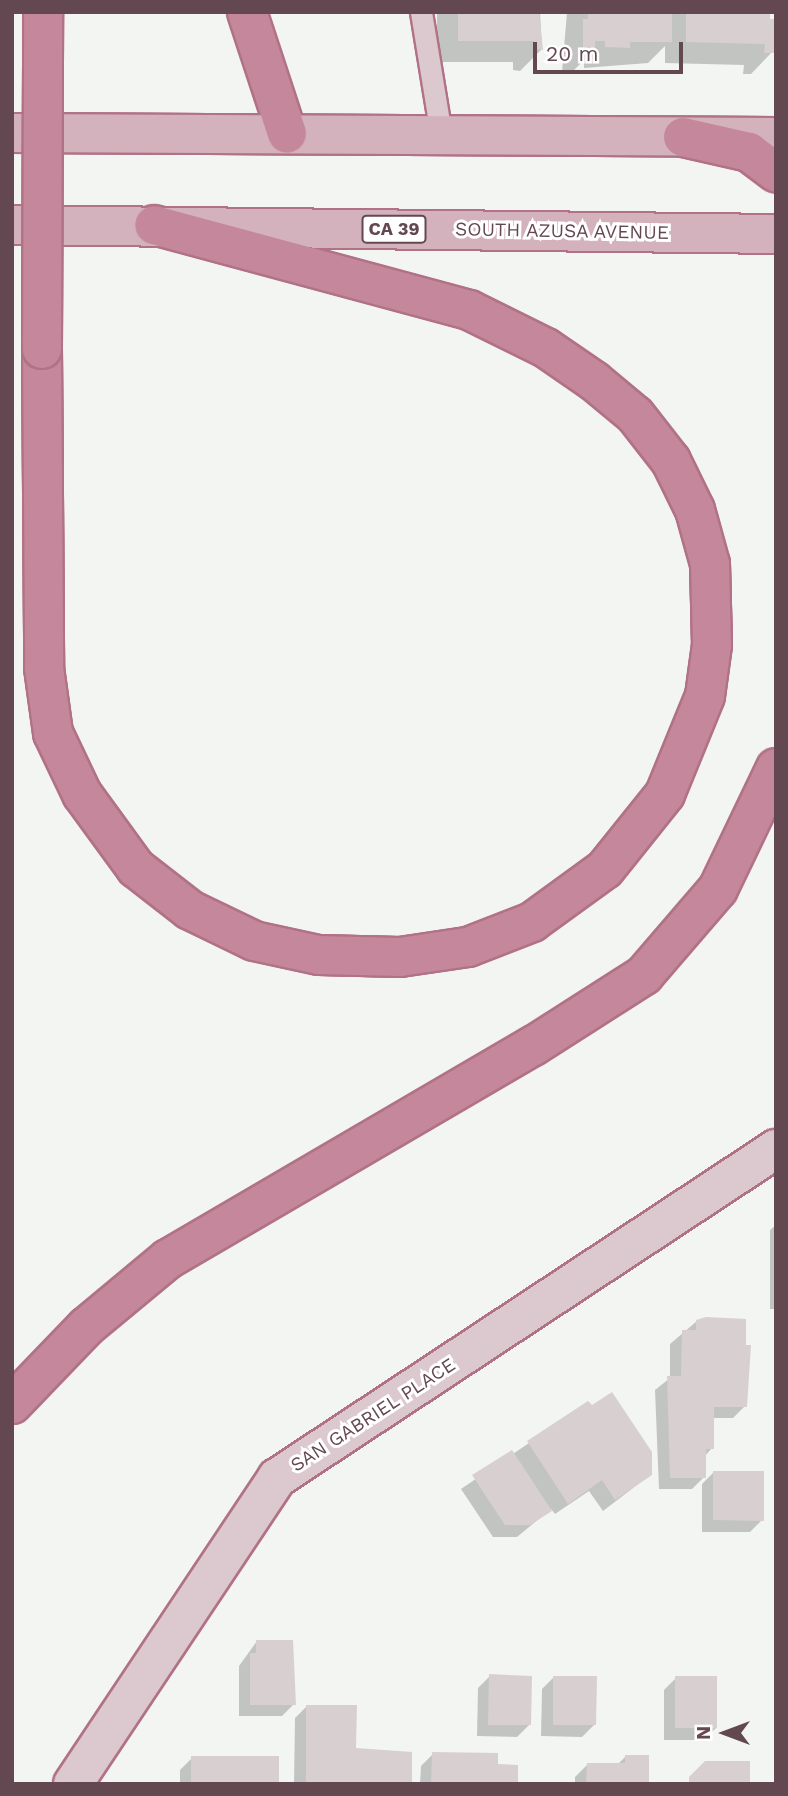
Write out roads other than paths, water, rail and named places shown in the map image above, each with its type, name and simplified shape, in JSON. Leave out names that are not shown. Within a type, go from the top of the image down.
[{"type":"highway","points":[[43,12],[44,668],[53,733],[82,794],[136,868],[190,909],[254,941],[318,955],[400,957],[468,947],[532,922],[605,869],[665,794],[705,696],[712,645],[710,564],[695,510],[671,461],[635,415],[594,381],[546,348],[469,310],[154,225]]},
{"type":"highway","points":[[247,12],[287,134]]},
{"type":"highway","points":[[682,136],[749,152],[776,172]]},
{"type":"highway","points":[[12,1404],[86,1327],[168,1259],[533,1046],[644,975],[718,890],[776,768]]},
{"type":"main road","points":[[12,133],[776,137]]},
{"type":"main road","name":"SOUTH AZUSA AVENUE","points":[[12,225],[776,234]]},
{"type":"street","name":"SAN GABRIEL PLACE","points":[[73,1784],[277,1478],[776,1149]]},
{"type":"lane","points":[[421,12],[441,134]]}]
